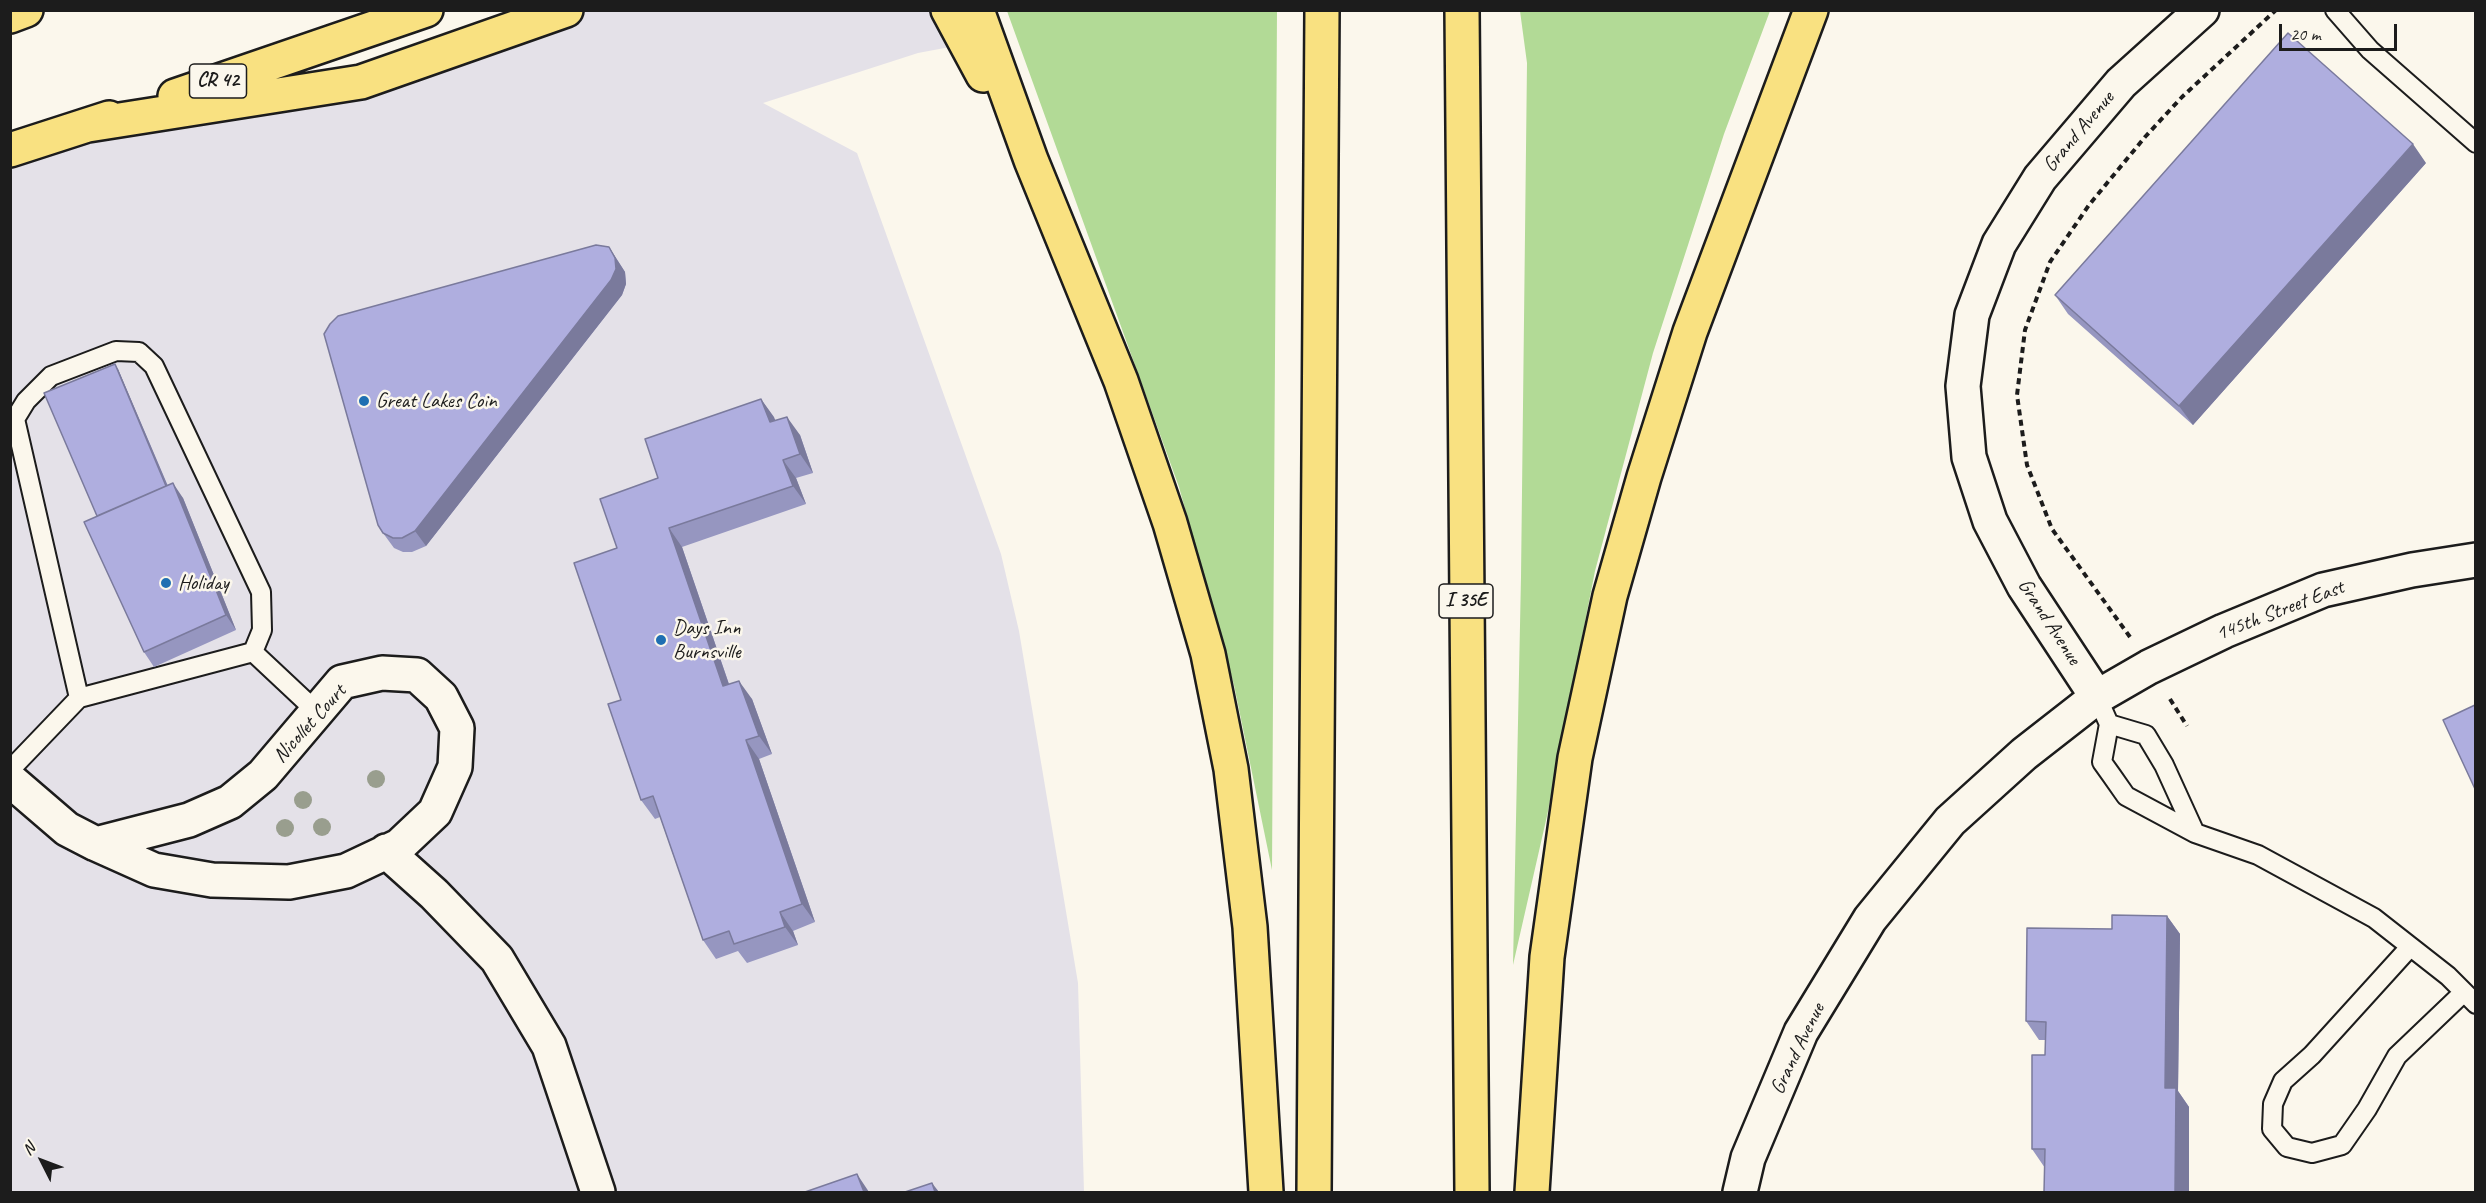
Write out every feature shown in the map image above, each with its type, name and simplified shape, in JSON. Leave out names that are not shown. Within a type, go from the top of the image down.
[{"type":"highway","points":[[10,16],[26,10]]},
{"type":"highway","name":"CR 42","points":[[10,150],[426,10]]},
{"type":"highway","points":[[88,125],[361,82],[566,10]]},
{"type":"highway","points":[[948,10],[1031,160]]},
{"type":"highway","points":[[977,10],[1031,160],[1121,381],[1170,523],[1208,654],[1231,769],[1248,916],[1266,1192]]},
{"type":"highway","points":[[1314,1192],[1322,10]]},
{"type":"highway","name":"I 35E","points":[[1462,10],[1472,1192]]},
{"type":"highway","points":[[1532,1192],[1547,957],[1575,758],[1610,596],[1644,477],[1690,332],[1811,10]]},
{"type":"street","name":"Grand Avenue","points":[[1740,1192],[1748,1158],[1802,1032],[1870,919],[1950,821],[2024,754],[2103,711],[2024,586],[1990,522],[1969,457],[1963,386],[1972,315],[2000,244],[2040,178],[2121,83],[2202,10]]},
{"type":"street","name":"145th Street East","points":[[2103,711],[2149,667],[2224,631],[2323,590],[2412,570],[2475,560]]},
{"type":"street","name":"Nicollet Court","points":[[10,780],[67,829],[96,844],[154,870],[212,880],[289,882],[346,871],[399,846],[435,812],[455,767],[457,728],[441,697],[417,675],[382,673],[342,682],[263,776],[230,802],[189,820],[96,844]]},
{"type":"street","points":[[386,851],[434,894],[497,958],[549,1046],[598,1192]]},
{"type":"lane","points":[[2335,10],[2370,50],[2475,143]]},
{"type":"lane","points":[[79,698],[15,419],[26,401],[51,376],[116,351],[139,352],[154,366],[261,591],[262,630],[253,652]]},
{"type":"lane","points":[[10,770],[79,698],[253,652]]},
{"type":"lane","points":[[253,652],[317,712]]},
{"type":"lane","points":[[2195,833],[2164,765],[2146,735],[2103,711],[2102,762],[2126,796],[2195,833],[2258,855],[2374,918],[2448,976],[2470,998],[2397,1056],[2367,1109],[2342,1145],[2312,1153],[2287,1147],[2272,1129],[2273,1104],[2283,1081],[2320,1046],[2410,947]]},
{"type":"path","points":[[2187,726],[2114,613],[2052,529],[2026,465],[2017,395],[2025,330],[2050,262],[2089,205],[2145,136],[2182,97],[2276,10]]},
{"type":"shaded area","points":[[566,11],[948,11],[966,44],[918,53],[763,103],[857,153],[1001,554],[1019,631],[1078,983],[1084,1192],[11,1192],[10,150],[361,82]]},
{"type":"green space","points":[[1007,11],[1277,11],[1272,870],[1234,685],[1179,487]]},
{"type":"green space","points":[[1520,11],[1770,11],[1724,134],[1653,353],[1595,571],[1547,816],[1513,965],[1521,577],[1527,63]]},
{"type":"building","points":[[2288,33],[2413,144],[2179,406],[2055,295]]},
{"type":"building","points":[[596,245],[609,247],[615,258],[616,269],[611,280],[415,531],[402,538],[393,538],[383,533],[378,525],[324,334],[330,324],[338,316]]},
{"type":"building","points":[[115,364],[166,486],[97,516],[44,393]]},
{"type":"building","name":"Days Inn Burnsville","points":[[761,399],[770,422],[787,417],[800,454],[783,460],[793,486],[669,528],[723,686],[739,681],[759,736],[746,740],[802,904],[780,912],[785,927],[734,944],[729,931],[703,940],[653,796],[641,800],[608,704],[621,700],[574,563],[617,548],[600,499],[658,478],[645,439]]},
{"type":"building","name":"Holiday","points":[[173,483],[226,615],[144,652],[84,522]]},
{"type":"building","points":[[2475,705],[2475,789],[2443,720]]},
{"type":"building","points":[[2112,915],[2167,916],[2165,1088],[2176,1088],[2175,1192],[2044,1192],[2045,1149],[2032,1149],[2032,1055],[2045,1055],[2046,1022],[2026,1021],[2027,928],[2112,929]]},
{"type":"building","points":[[857,1174],[864,1192],[805,1192]]},
{"type":"building","points":[[932,1183],[935,1192],[905,1192]]},
{"type":"place","name":"Great Lakes Coin","points":[[364,401]]},
{"type":"place","name":"Holiday","points":[[166,583]]},
{"type":"place","name":"Days Inn Burnsville","points":[[661,640]]}]
